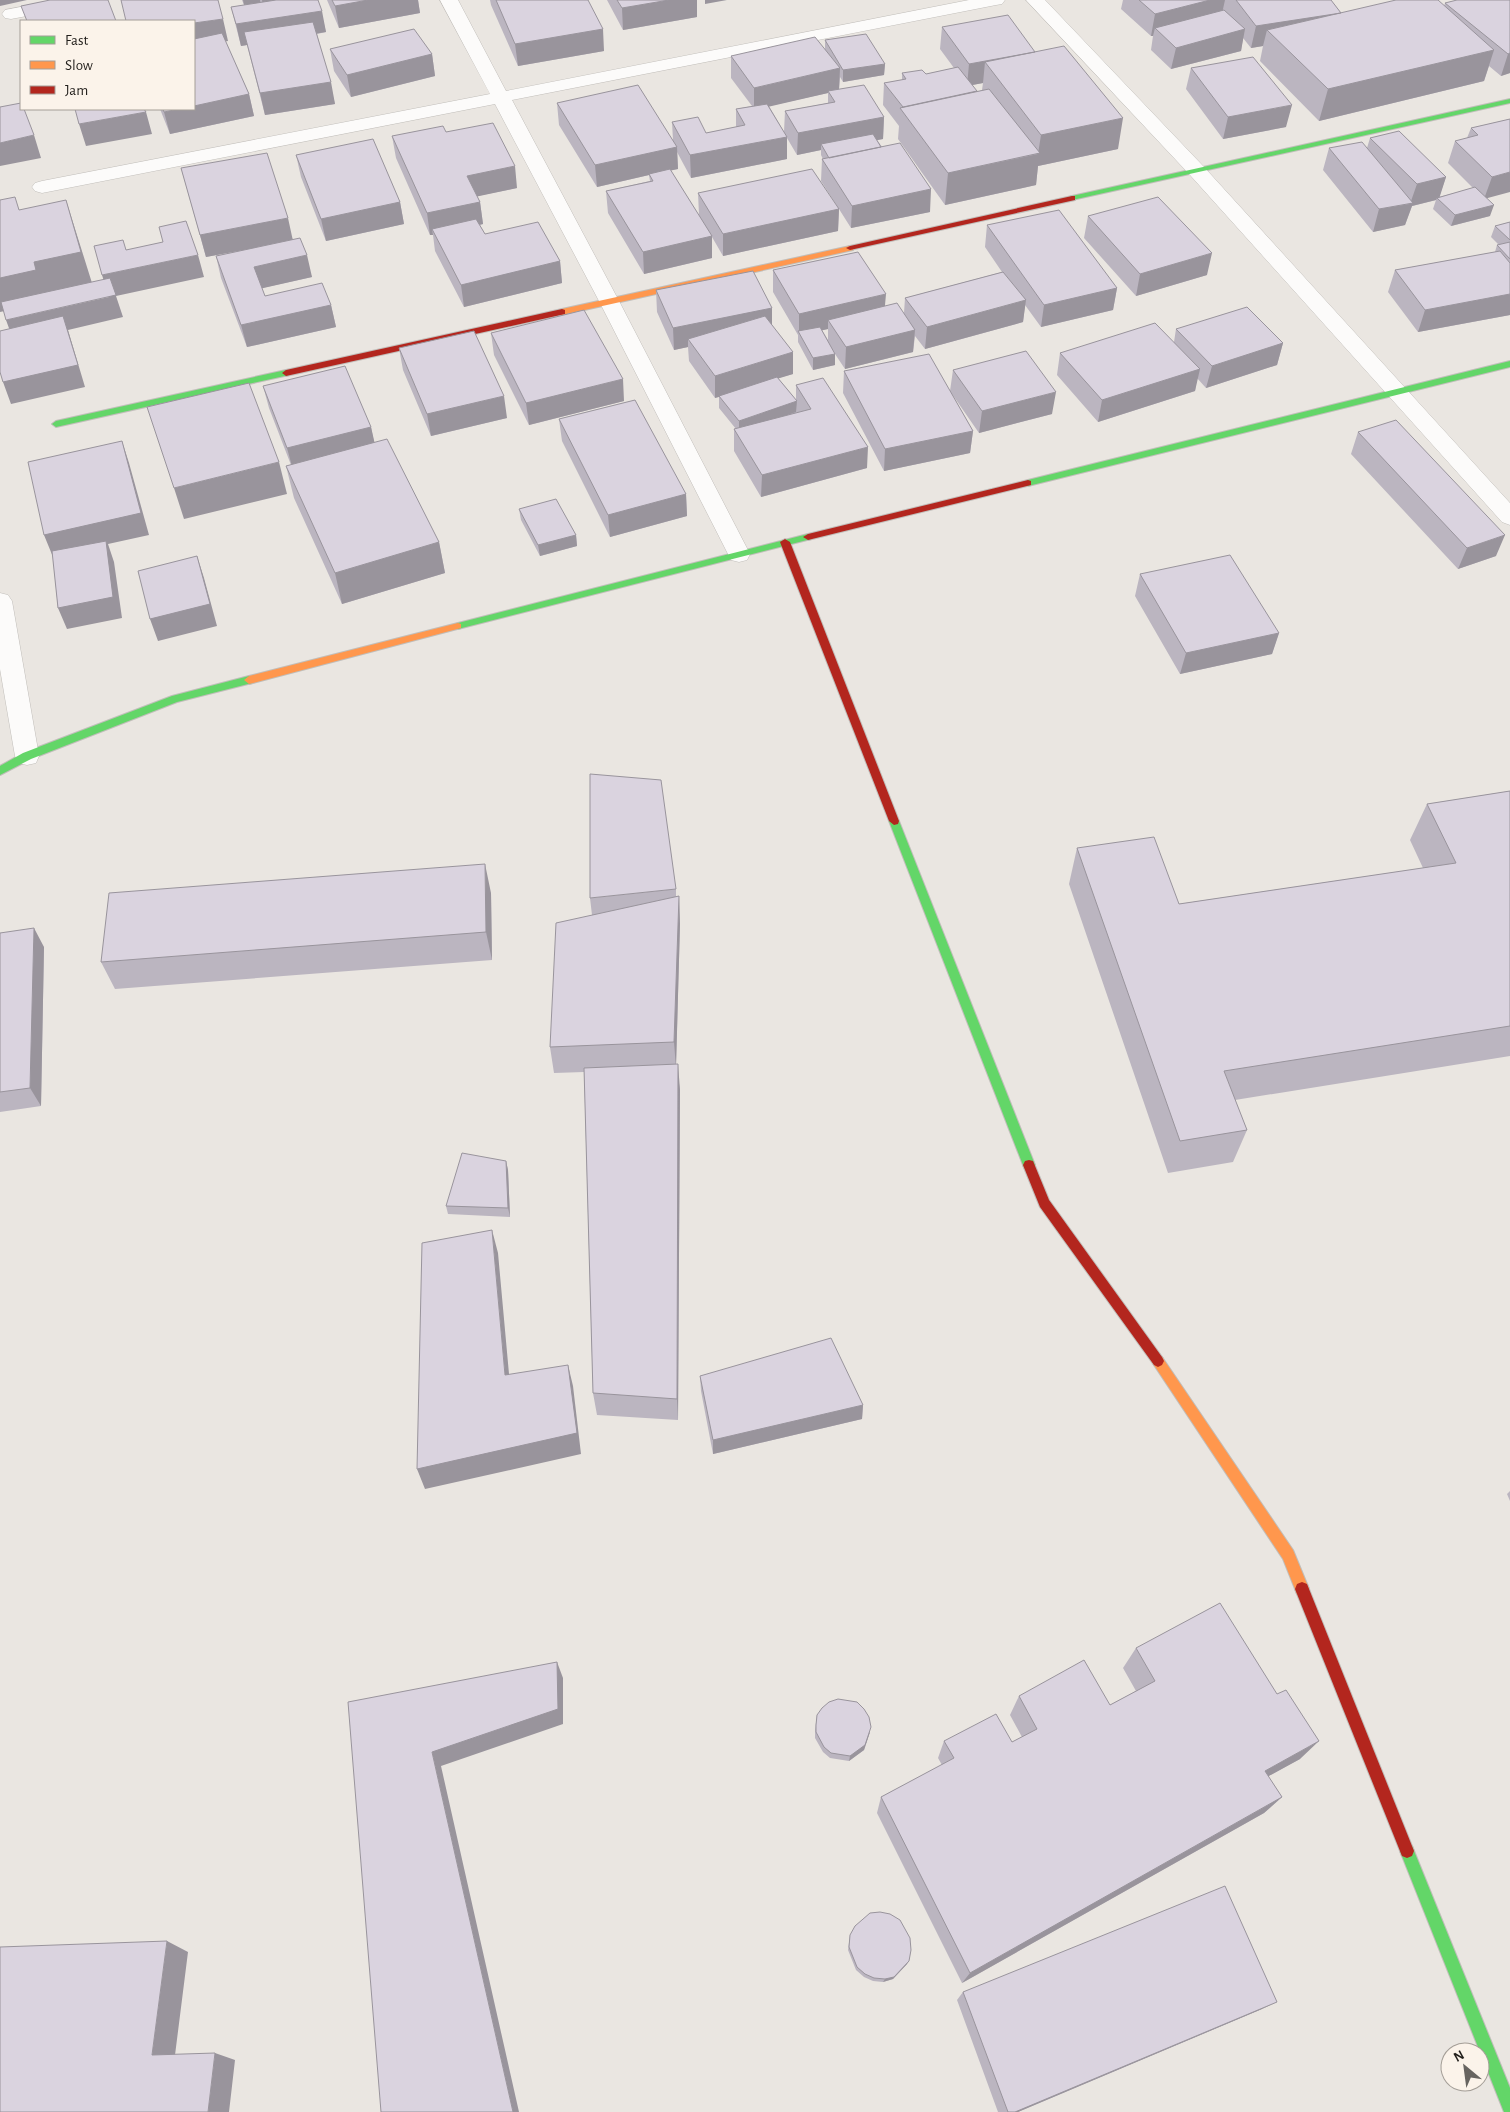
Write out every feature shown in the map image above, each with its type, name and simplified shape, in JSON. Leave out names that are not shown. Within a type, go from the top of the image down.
[{"type":"street","points":[[11,14],[85,0]]},
{"type":"street","points":[[449,0],[499,98],[609,301],[739,554]]},
{"type":"street","points":[[42,187],[996,0]]},
{"type":"street","points":[[1035,0],[1197,171],[1510,517]]},
{"type":"street","points":[[56,424],[1510,101]]},
{"type":"street","points":[[0,771],[28,756],[175,700],[785,542],[1510,364]]},
{"type":"street","points":[[785,542],[1044,1203],[1177,1387],[1288,1555],[1510,2107]]},
{"type":"street","points":[[0,601],[28,756]]},
{"type":"building","points":[[50,0],[108,0],[116,20],[27,20],[21,6]]},
{"type":"building","points":[[121,0],[218,0],[223,19],[195,23],[195,20],[126,20]]},
{"type":"building","points":[[276,0],[318,0],[322,11],[236,24],[231,7]]},
{"type":"building","points":[[332,0],[368,0],[335,6]]},
{"type":"building","points":[[496,0],[588,0],[603,29],[515,44]]},
{"type":"building","points":[[617,0],[669,0],[622,8]]},
{"type":"building","points":[[1139,0],[1210,0],[1155,14]]},
{"type":"building","points":[[1236,0],[1331,0],[1341,13],[1256,26]]},
{"type":"building","points":[[1396,0],[1438,0],[1494,50],[1328,89],[1267,30]]},
{"type":"building","points":[[1457,0],[1510,0],[1510,53],[1508,54],[1445,3]]},
{"type":"building","points":[[1224,10],[1245,29],[1176,48],[1155,28]]},
{"type":"building","points":[[1008,15],[1035,52],[969,64],[942,27]]},
{"type":"building","points":[[313,22],[331,82],[260,93],[244,32]]},
{"type":"building","points":[[414,29],[432,54],[347,75],[330,49]]},
{"type":"building","points":[[222,33],[249,94],[195,106],[195,39]]},
{"type":"building","points":[[866,34],[885,64],[843,70],[825,40]]},
{"type":"building","points":[[815,37],[840,68],[754,88],[731,56]]},
{"type":"building","points":[[1064,46],[1123,118],[1041,135],[985,62]]},
{"type":"building","points":[[1253,57],[1292,105],[1228,117],[1191,68]]},
{"type":"building","points":[[958,67],[977,91],[903,107],[884,83],[906,79],[902,73],[922,70],[926,74]]},
{"type":"building","points":[[638,85],[677,147],[595,165],[557,103]]},
{"type":"building","points":[[864,85],[884,117],[798,133],[785,111],[835,102],[828,91]]},
{"type":"building","points":[[989,89],[1040,153],[948,173],[900,108]]},
{"type":"building","points":[[20,103],[20,110],[24,110],[34,135],[0,143],[0,107]]},
{"type":"building","points":[[767,104],[787,137],[690,155],[672,122],[698,117],[706,133],[745,125],[736,109]]},
{"type":"building","points":[[75,110],[145,110],[146,112],[79,124]]},
{"type":"building","points":[[1510,119],[1510,172],[1492,177],[1455,141],[1478,135],[1471,128]]},
{"type":"building","points":[[493,123],[515,166],[467,176],[480,202],[427,213],[392,136],[443,126],[446,132]]},
{"type":"building","points":[[1399,131],[1446,177],[1417,184],[1370,138]]},
{"type":"building","points":[[873,134],[881,147],[829,158],[821,144]]},
{"type":"building","points":[[373,139],[400,202],[321,219],[296,155]]},
{"type":"building","points":[[1362,142],[1413,203],[1379,209],[1329,148]]},
{"type":"building","points":[[900,143],[931,189],[852,206],[822,159]]},
{"type":"building","points":[[267,153],[288,218],[200,235],[181,168]]},
{"type":"building","points":[[670,169],[712,236],[643,252],[606,191],[653,181],[649,174]]},
{"type":"building","points":[[812,169],[839,209],[723,234],[698,193]]},
{"type":"building","points":[[1475,187],[1494,205],[1455,215],[1437,198]]},
{"type":"building","points":[[15,197],[19,210],[66,200],[81,252],[34,262],[36,270],[0,278],[0,200]]},
{"type":"building","points":[[1158,197],[1212,253],[1140,274],[1088,216]]},
{"type":"building","points":[[1059,210],[1117,288],[1044,305],[987,225]]},
{"type":"building","points":[[476,219],[485,234],[538,222],[560,261],[461,285],[432,229]]},
{"type":"building","points":[[186,221],[198,255],[102,275],[94,246],[123,240],[126,250],[163,242],[159,227]]},
{"type":"building","points":[[1510,222],[1510,240],[1495,226]]},
{"type":"building","points":[[300,238],[307,255],[254,267],[265,296],[322,283],[331,305],[241,325],[216,256]]},
{"type":"building","points":[[1510,242],[1510,259],[1497,245]]},
{"type":"building","points":[[1500,251],[1510,263],[1510,294],[1425,310],[1395,270]]},
{"type":"building","points":[[858,252],[886,294],[799,314],[773,270]]},
{"type":"building","points":[[753,271],[772,308],[673,328],[656,290]]},
{"type":"building","points":[[1003,272],[1026,300],[927,327],[905,298]]},
{"type":"building","points":[[110,278],[116,295],[6,320],[1,302]]},
{"type":"building","points":[[897,303],[915,330],[846,347],[828,320]]},
{"type":"building","points":[[1247,307],[1283,343],[1212,366],[1176,329]]},
{"type":"building","points":[[584,310],[623,379],[526,403],[491,333]]},
{"type":"building","points":[[63,316],[78,365],[3,382],[0,372],[0,331]]},
{"type":"building","points":[[765,316],[793,352],[715,376],[688,339]]},
{"type":"building","points":[[1155,323],[1200,369],[1102,400],[1060,353]]},
{"type":"building","points":[[820,327],[835,354],[813,358],[798,331]]},
{"type":"building","points":[[474,331],[504,396],[427,414],[399,348]]},
{"type":"building","points":[[1026,351],[1056,392],[982,411],[953,370]]},
{"type":"building","points":[[929,354],[973,431],[885,449],[844,371]]},
{"type":"building","points":[[345,366],[371,427],[287,448],[263,386]]},
{"type":"building","points":[[777,377],[797,401],[739,421],[719,396]]},
{"type":"building","points":[[823,378],[868,447],[762,475],[734,429],[811,409],[796,385]]},
{"type":"building","points":[[249,383],[279,462],[174,488],[147,407]]},
{"type":"building","points":[[635,400],[686,494],[608,515],[559,419]]},
{"type":"building","points":[[1396,420],[1505,535],[1467,548],[1358,432]]},
{"type":"building","points":[[387,439],[439,542],[335,573],[286,466]]},
{"type":"building","points":[[122,441],[141,513],[44,535],[28,462]]},
{"type":"building","points":[[556,499],[576,535],[538,545],[519,509]]},
{"type":"building","points":[[106,541],[113,597],[58,608],[52,551]]},
{"type":"building","points":[[1230,555],[1279,633],[1186,653],[1140,574]]},
{"type":"building","points":[[197,556],[210,604],[150,619],[138,571]]},
{"type":"building","points":[[590,774],[661,780],[676,889],[590,898]]},
{"type":"building","points":[[1510,791],[1510,1026],[1224,1071],[1247,1130],[1180,1141],[1077,848],[1154,837],[1179,904],[1456,863],[1427,804]]},
{"type":"building","points":[[485,864],[486,932],[101,962],[109,893]]},
{"type":"building","points":[[679,896],[674,1042],[550,1047],[556,923]]},
{"type":"building","points":[[34,928],[30,1088],[0,1092],[0,933]]},
{"type":"building","points":[[678,1064],[677,1399],[593,1393],[584,1068]]},
{"type":"building","points":[[462,1153],[506,1161],[508,1208],[446,1206]]},
{"type":"building","points":[[492,1230],[505,1375],[568,1365],[577,1433],[417,1469],[422,1243]]},
{"type":"building","points":[[831,1338],[863,1405],[713,1440],[700,1376]]},
{"type":"building","points":[[1220,1603],[1277,1694],[1286,1690],[1319,1741],[1265,1771],[1282,1797],[970,1973],[881,1797],[954,1758],[944,1741],[996,1714],[1012,1742],[1037,1729],[1019,1696],[1084,1660],[1110,1705],[1155,1681],[1136,1648]]},
{"type":"building","points":[[557,1662],[558,1709],[432,1752],[513,2112],[381,2112],[348,1702]]},
{"type":"building","points":[[838,1699],[857,1702],[869,1717],[871,1727],[865,1745],[850,1756],[831,1753],[824,1747],[816,1732],[817,1715],[829,1702]]},
{"type":"building","points":[[1225,1886],[1277,2002],[1015,2112],[1008,2112],[963,1992]]},
{"type":"building","points":[[870,1913],[890,1914],[900,1920],[910,1938],[911,1950],[909,1961],[894,1977],[885,1979],[874,1978],[865,1974],[857,1967],[849,1947],[850,1935],[855,1926]]},
{"type":"building","points":[[167,1941],[152,2055],[215,2053],[208,2112],[0,2112],[0,1947]]},
{"type":"traffic: fast","points":[[1072,198],[1510,101]]},
{"type":"traffic: fast","points":[[1028,483],[1510,364]]},
{"type":"traffic: fast","points":[[56,424],[286,373]]},
{"type":"traffic: fast","points":[[458,626],[808,537]]},
{"type":"traffic: fast","points":[[0,771],[27,756],[175,699],[249,680]]},
{"type":"traffic: fast","points":[[894,821],[1029,1165]]},
{"type":"traffic: fast","points":[[1407,1851],[1510,2107]]},
{"type":"traffic: slow","points":[[562,312],[850,248]]},
{"type":"traffic: slow","points":[[249,680],[458,626]]},
{"type":"traffic: slow","points":[[1158,1361],[1288,1555],[1302,1589]]},
{"type":"traffic: jam","points":[[850,248],[1072,198]]},
{"type":"traffic: jam","points":[[286,373],[562,312]]},
{"type":"traffic: jam","points":[[808,537],[1028,483]]},
{"type":"traffic: jam","points":[[785,542],[894,821]]},
{"type":"traffic: jam","points":[[1029,1165],[1044,1203],[1158,1361]]},
{"type":"traffic: jam","points":[[1302,1589],[1407,1851]]}]
